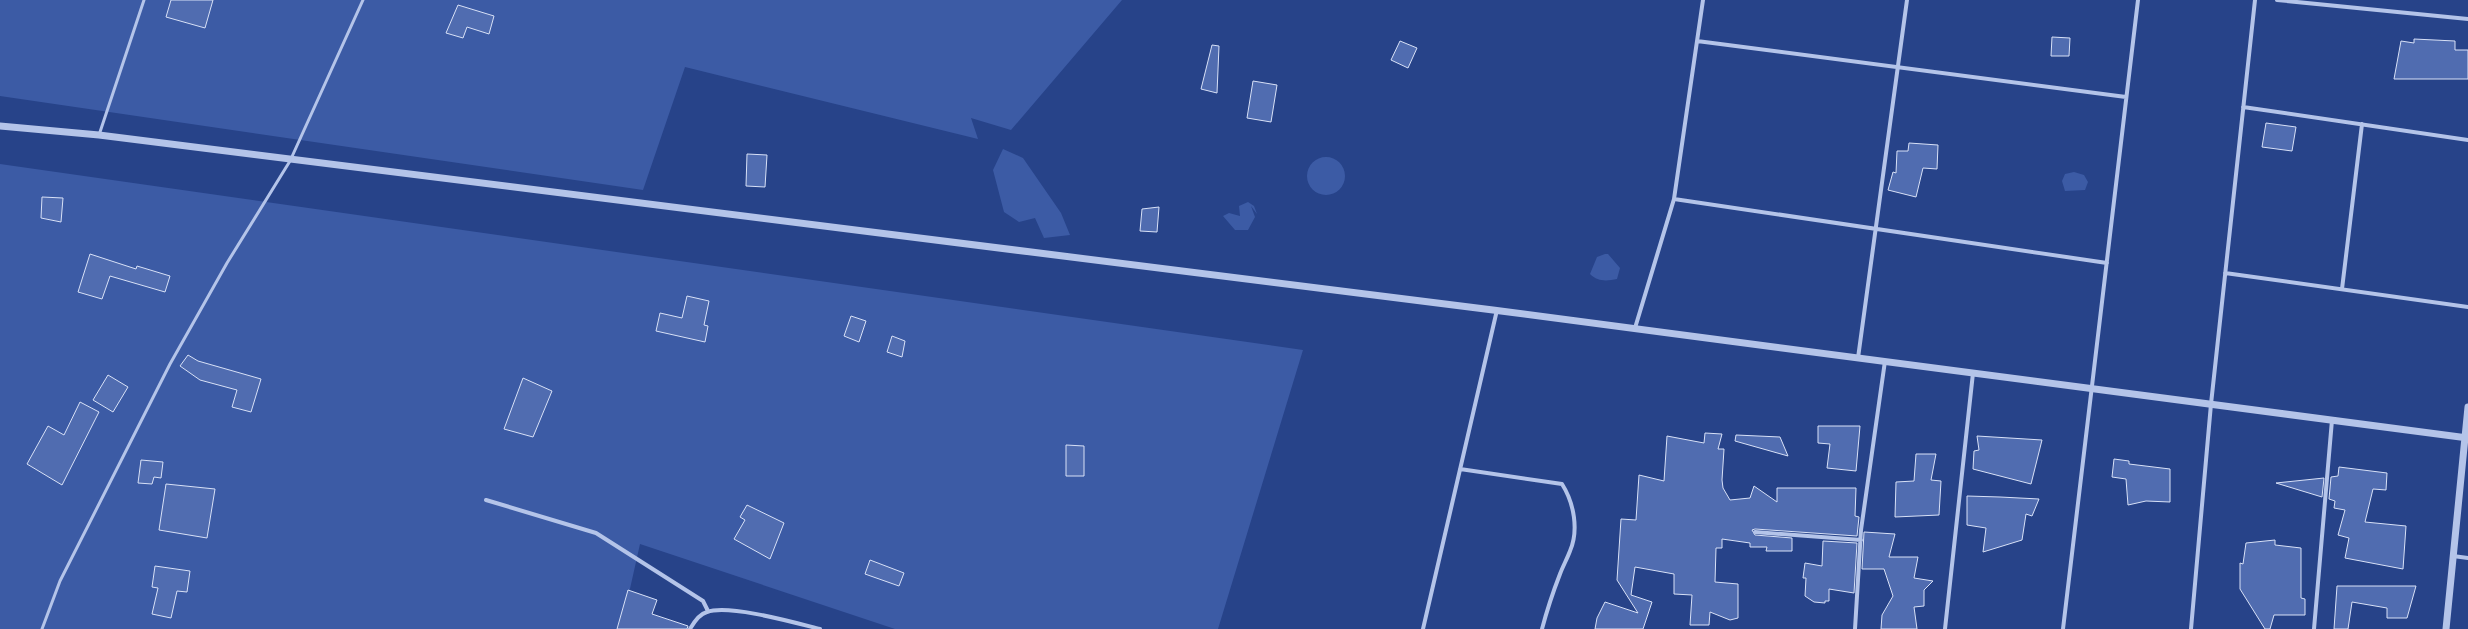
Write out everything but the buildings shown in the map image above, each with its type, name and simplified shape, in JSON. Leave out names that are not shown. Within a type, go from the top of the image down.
[{"type":"street","points":[[1635,328],[1674,199],[1703,0]]},
{"type":"street","points":[[1858,358],[1907,0]]},
{"type":"street","points":[[2063,629],[2138,0]]},
{"type":"street","points":[[2191,629],[2211,404],[2255,0]]},
{"type":"street","points":[[2278,0],[2468,19]]},
{"type":"street","points":[[1697,41],[1898,69],[2126,98]]},
{"type":"street","points":[[2244,107],[2468,140]]},
{"type":"street","points":[[2342,289],[2362,124]]},
{"type":"street","points":[[0,126],[99,135],[290,161],[1496,310],[2466,438]]},
{"type":"street","points":[[1674,199],[2107,263]]},
{"type":"street","points":[[2226,273],[2468,307]]},
{"type":"street","points":[[1423,629],[1496,310]]},
{"type":"street","points":[[1855,629],[1861,540],[1885,361]]},
{"type":"street","points":[[1945,629],[1973,373]]},
{"type":"street","points":[[2446,629],[2468,407]]},
{"type":"street","points":[[2314,629],[2332,420]]},
{"type":"street","points":[[1460,469],[1562,484],[1568,494],[1574,513],[1574,532],[1571,550],[1561,571],[1542,629]]},
{"type":"street","points":[[486,500],[596,533],[662,577],[703,601],[708,611]]},
{"type":"street","points":[[1755,532],[1861,540]]},
{"type":"street","points":[[2453,556],[2468,558]]},
{"type":"street","points":[[690,629],[699,616],[708,611],[740,611],[820,629]]},
{"type":"lane","points":[[99,135],[144,0]]},
{"type":"lane","points":[[42,629],[60,581],[170,364],[227,263],[290,161],[363,0]]},
{"type":"shaded area","points":[[0,0],[1122,0],[1011,130],[971,118],[978,139],[685,67],[643,190],[0,96]]},
{"type":"shaded area","points":[[1003,149],[1023,158],[1061,213],[1070,235],[1044,238],[1035,218],[1019,222],[1004,212],[993,170]]},
{"type":"shaded area","points":[[1326,157],[1339,163],[1345,176],[1339,189],[1326,195],[1313,189],[1307,176],[1313,163]]},
{"type":"shaded area","points":[[0,164],[1303,350],[1218,629],[895,629],[640,544],[621,629],[0,629]]},
{"type":"shaded area","points":[[2074,172],[2084,175],[2088,182],[2085,190],[2065,191],[2062,181],[2065,174]]},
{"type":"shaded area","points":[[1248,202],[1254,206],[1257,214],[1251,206],[1255,217],[1248,230],[1235,230],[1223,216],[1229,213],[1240,216],[1239,206]]},
{"type":"shaded area","points":[[1608,254],[1620,268],[1617,279],[1603,280],[1593,277],[1590,274],[1597,257]]}]
